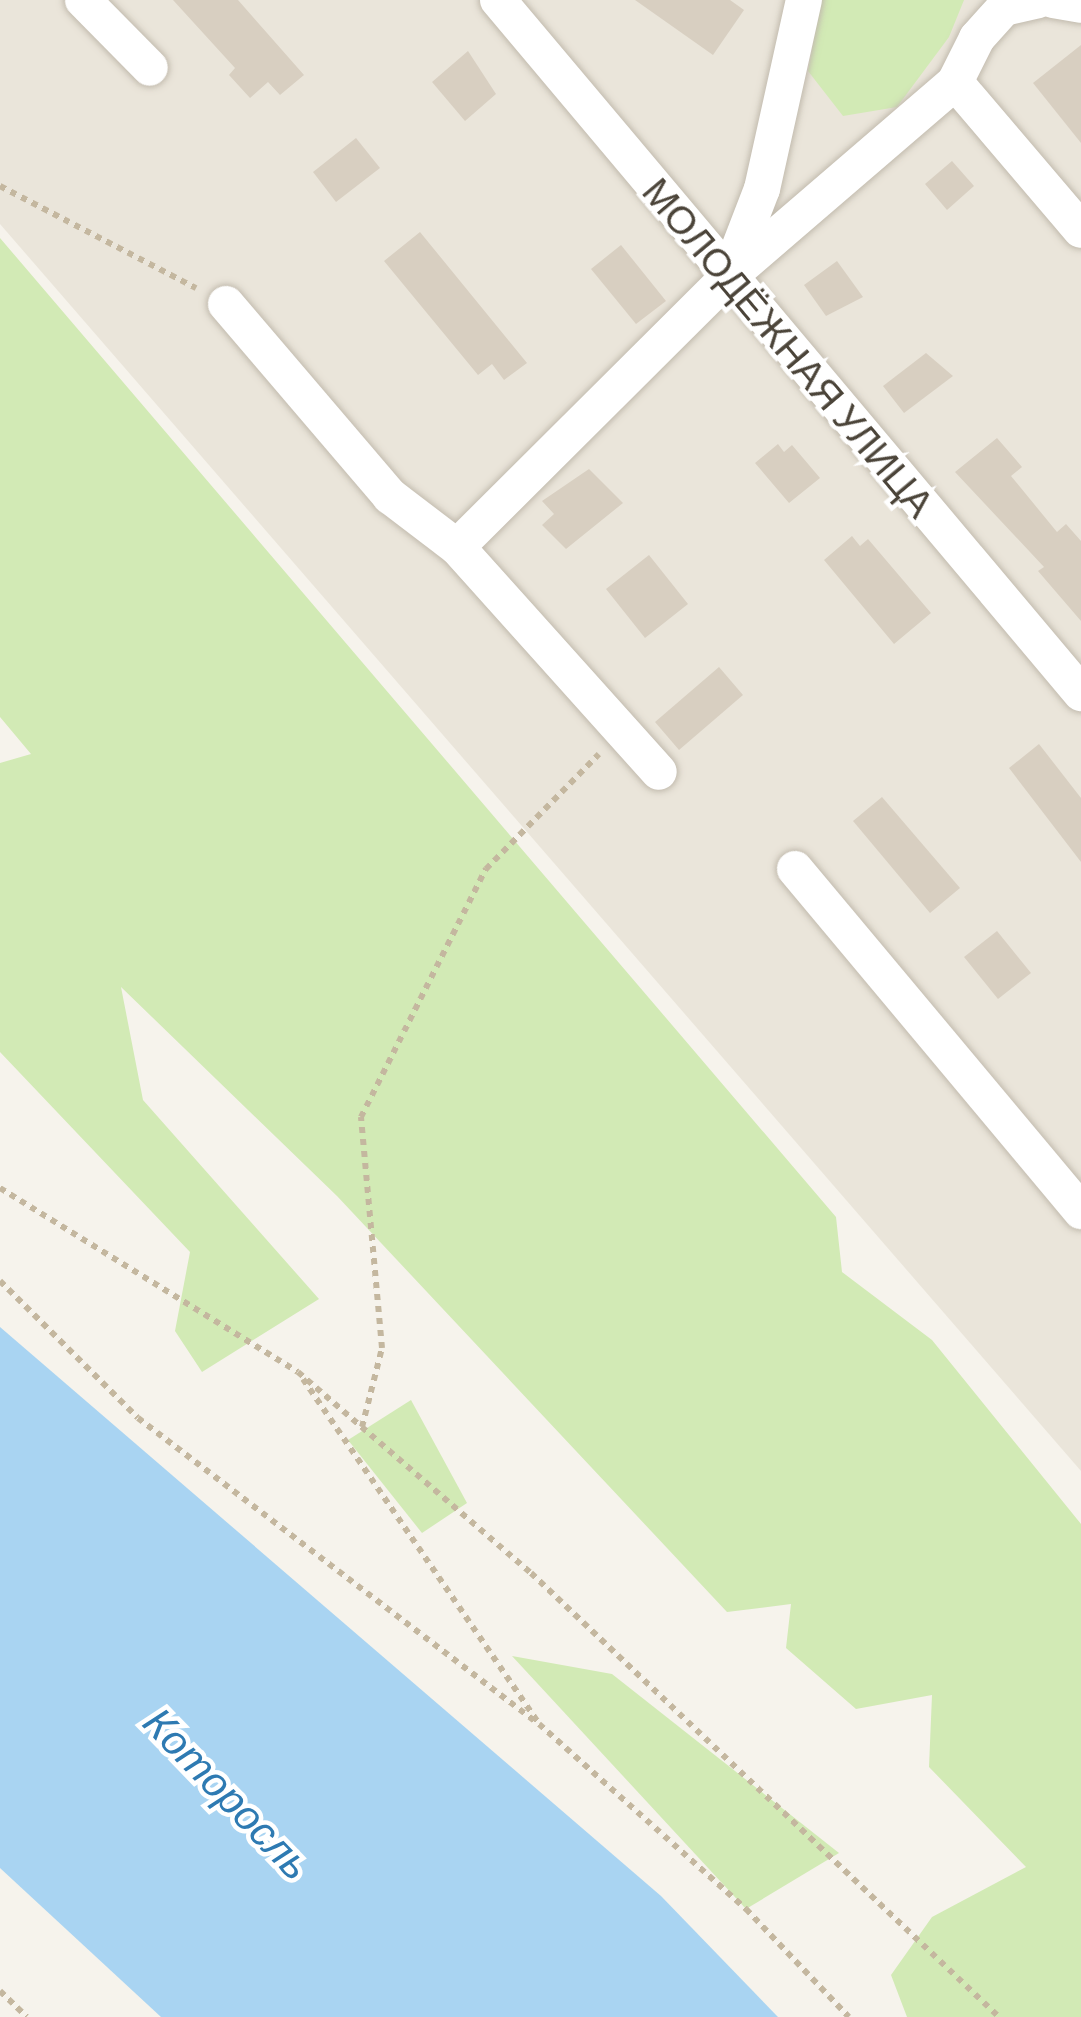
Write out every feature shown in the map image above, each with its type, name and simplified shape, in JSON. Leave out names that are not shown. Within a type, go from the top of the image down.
[{"type":"street","points":[[83,0],[151,68]]},
{"type":"street","name":"МОЛОДЁЖНАЯ УЛИЦА","points":[[497,0],[1081,693]]},
{"type":"street","points":[[728,277],[761,189],[804,0]]},
{"type":"street","points":[[458,548],[728,277],[955,82],[977,38],[1004,8],[1038,0]]},
{"type":"street","points":[[1053,0],[1081,5]]},
{"type":"street","points":[[955,82],[1081,230]]},
{"type":"street","points":[[226,304],[390,496],[458,548],[659,772]]},
{"type":"street","points":[[795,869],[1081,1211]]},
{"type":"path","points":[[0,186],[226,304]]},
{"type":"path","points":[[362,1427],[382,1348],[361,1117],[486,869],[622,730]]},
{"type":"path","points":[[0,1188],[298,1372],[530,1573],[999,2017]]},
{"type":"path","points":[[0,1282],[138,1418],[487,1692],[539,1724],[746,1909],[849,2017]]},
{"type":"path","points":[[298,1372],[539,1724]]},
{"type":"path","points":[[0,1991],[27,2017]]},
{"type":"shaded area","points":[[0,0],[1081,0],[1081,1471],[0,224]]},
{"type":"green space","points":[[821,0],[964,0],[949,37],[897,107],[843,116],[808,71]]},
{"type":"green space","points":[[0,238],[836,1217],[842,1272],[932,1340],[1081,1524],[1081,2017],[907,2017],[891,1975],[932,1917],[1026,1867],[929,1767],[932,1695],[856,1709],[786,1648],[791,1604],[727,1612],[337,1196],[121,987],[143,1100],[319,1299],[202,1372],[175,1331],[190,1252],[0,1052],[0,763],[31,754],[0,717]]},
{"type":"green space","points":[[411,1400],[467,1503],[422,1533],[348,1440]]},
{"type":"green space","points":[[512,1656],[612,1674],[839,1853],[746,1909]]},
{"type":"water","name":"Которосль","points":[[0,1327],[661,1896],[778,2017],[161,2017],[0,1868]]},
{"type":"building","points":[[173,0],[238,0],[304,75],[280,95],[268,82],[250,98],[229,75],[235,68]]},
{"type":"building","points":[[635,0],[730,0],[744,10],[713,55]]},
{"type":"building","points":[[1081,45],[1081,143],[1033,83]]},
{"type":"building","points":[[468,51],[496,94],[465,121],[432,82]]},
{"type":"building","points":[[356,138],[380,168],[336,202],[313,172]]},
{"type":"building","points":[[952,161],[974,186],[947,210],[925,184]]},
{"type":"building","points":[[420,232],[527,363],[504,380],[492,364],[478,375],[384,261]]},
{"type":"building","points":[[621,245],[666,301],[636,324],[591,269]]},
{"type":"building","points":[[837,261],[863,297],[826,316],[804,285]]},
{"type":"building","points":[[926,353],[953,376],[904,413],[883,386]]},
{"type":"building","points":[[997,438],[1022,467],[1011,476],[1057,532],[1066,524],[1081,541],[1081,621],[1038,571],[1044,567],[955,472]]},
{"type":"building","points":[[778,444],[784,452],[792,445],[820,478],[789,503],[755,463]]},
{"type":"building","points":[[589,469],[623,503],[566,549],[542,525],[554,514],[542,501]]},
{"type":"building","points":[[852,536],[860,546],[868,539],[931,613],[894,644],[824,560]]},
{"type":"building","points":[[649,555],[688,604],[645,638],[606,589]]},
{"type":"building","points":[[719,667],[743,695],[679,750],[655,722]]},
{"type":"building","points":[[1039,744],[1081,798],[1081,862],[1009,768]]},
{"type":"building","points":[[882,797],[960,888],[930,913],[853,821]]},
{"type":"building","points":[[997,931],[1031,973],[998,999],[964,957]]}]
